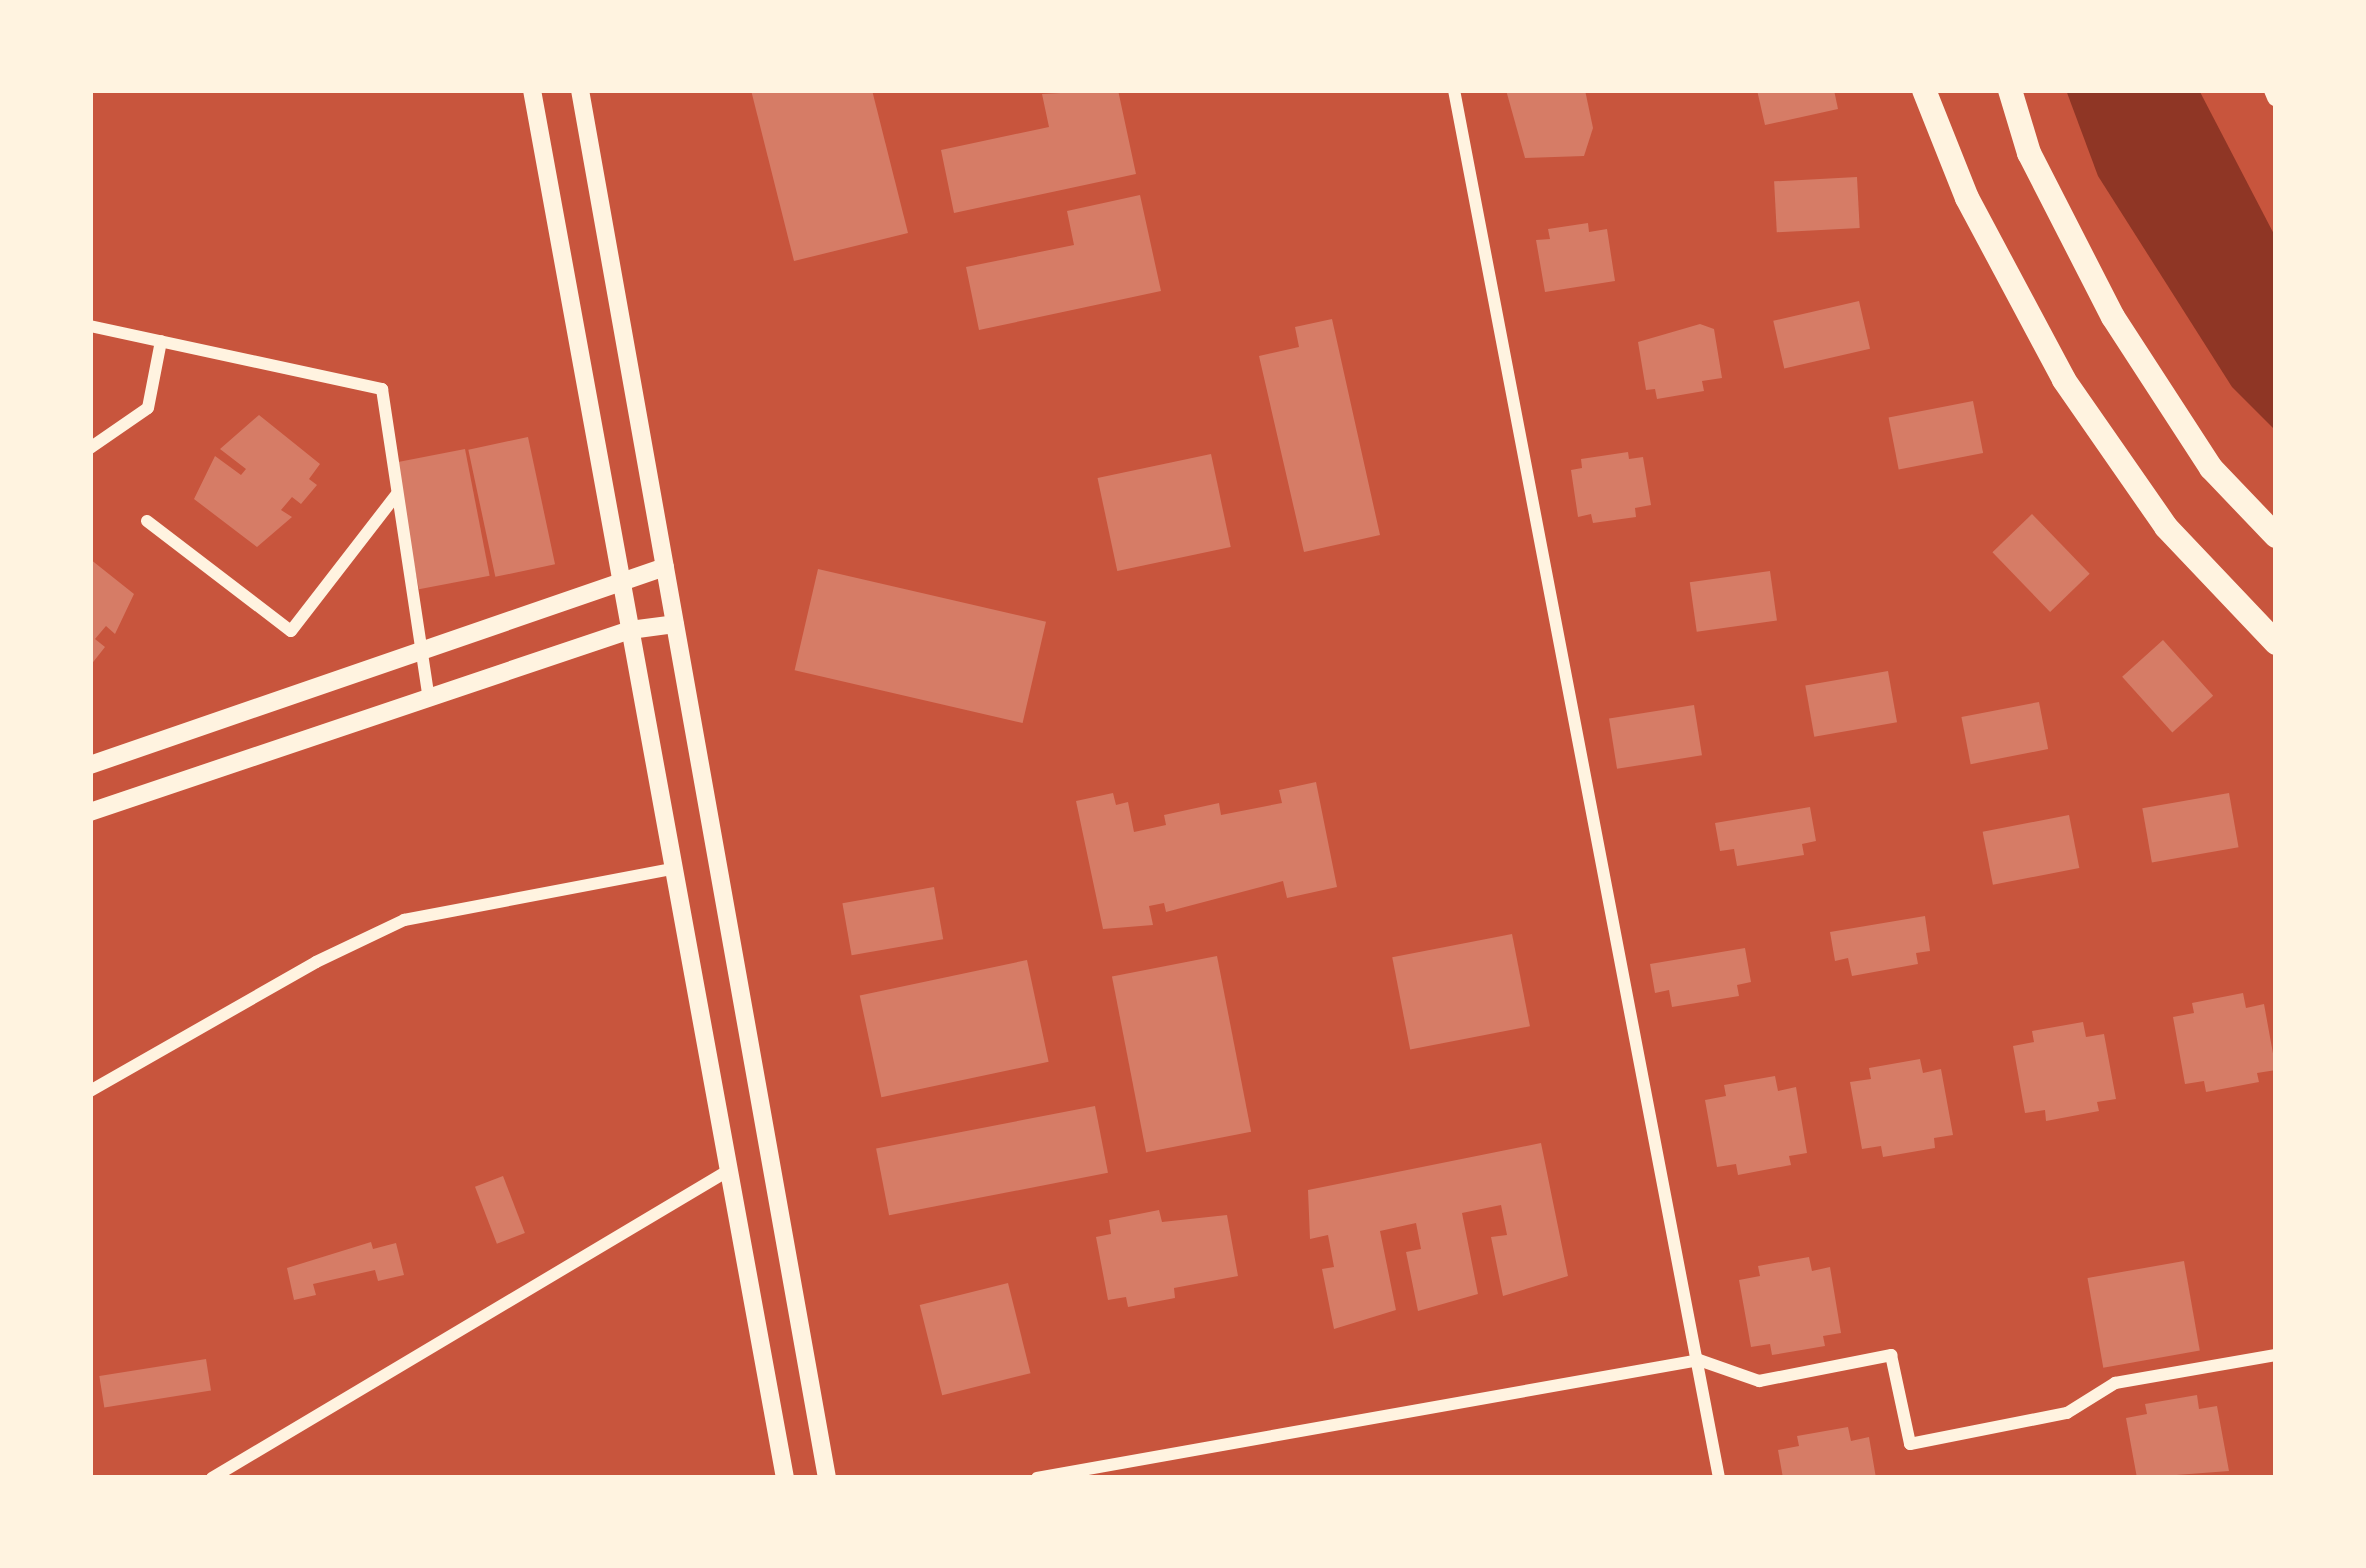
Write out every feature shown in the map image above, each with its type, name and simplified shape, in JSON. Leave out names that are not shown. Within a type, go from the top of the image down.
[{"type":"main road","points":[[1924,90],[1967,198],[2064,380],[2166,527],[2276,643]]},
{"type":"main road","points":[[2009,90],[2030,153],[2113,316],[2210,468],[2276,536]]},
{"type":"street","points":[[532,90],[732,1168],[784,1478]]},
{"type":"street","points":[[580,90],[827,1478]]},
{"type":"street","points":[[1454,90],[1719,1478]]},
{"type":"street","points":[[90,326],[382,389],[419,657],[429,698]]},
{"type":"street","points":[[90,448],[148,408],[161,341]]},
{"type":"street","points":[[147,520],[290,631],[396,494]]},
{"type":"street","points":[[90,765],[419,657],[665,567]]},
{"type":"street","points":[[90,812],[630,630],[675,624]]},
{"type":"street","points":[[90,1091],[316,962],[404,920],[676,868]]},
{"type":"street","points":[[212,1478],[732,1168]]},
{"type":"street","points":[[1037,1478],[1699,1360],[1759,1381],[1891,1355],[1910,1444],[2067,1413],[2115,1383],[2276,1355]]},
{"type":"shaded area","points":[[2066,90],[2199,90],[2276,238],[2276,431],[2232,387],[2098,176]]},
{"type":"building","points":[[751,90],[872,90],[908,233],[794,261]]},
{"type":"building","points":[[1118,90],[1136,174],[954,213],[941,150],[1049,127],[1042,94]]},
{"type":"building","points":[[1506,90],[1585,90],[1593,128],[1584,156],[1525,158]]},
{"type":"building","points":[[1757,90],[1834,90],[1838,109],[1765,125]]},
{"type":"building","points":[[1857,177],[1860,228],[1777,232],[1774,181]]},
{"type":"building","points":[[1140,195],[1161,291],[979,330],[966,267],[1074,245],[1067,211]]},
{"type":"building","points":[[1588,223],[1589,232],[1607,229],[1615,281],[1545,292],[1536,240],[1550,239],[1548,229]]},
{"type":"building","points":[[1859,301],[1870,349],[1784,369],[1773,321]]},
{"type":"building","points":[[1332,319],[1380,535],[1304,552],[1259,356],[1299,347],[1295,327]]},
{"type":"building","points":[[1700,324],[1714,329],[1722,378],[1702,381],[1704,391],[1657,399],[1655,389],[1646,390],[1638,342]]},
{"type":"building","points":[[1973,401],[1983,453],[1899,469],[1889,417]]},
{"type":"building","points":[[259,415],[320,464],[309,479],[317,485],[301,504],[292,497],[281,510],[292,517],[257,547],[194,499],[215,456],[241,475],[246,469],[220,449]]},
{"type":"building","points":[[528,437],[555,564],[495,577],[468,450]]},
{"type":"building","points":[[465,449],[490,576],[419,589],[394,463]]},
{"type":"building","points":[[1628,452],[1629,459],[1643,457],[1651,505],[1635,508],[1636,517],[1593,523],[1591,514],[1578,517],[1571,470],[1582,468],[1581,459]]},
{"type":"building","points":[[1211,454],[1231,547],[1117,571],[1098,478]]},
{"type":"building","points":[[2032,514],[2090,574],[2050,612],[1992,552]]},
{"type":"building","points":[[90,559],[134,594],[115,634],[106,626],[95,639],[105,647],[90,666]]},
{"type":"building","points":[[818,569],[1046,622],[1023,723],[795,670]]},
{"type":"building","points":[[1770,571],[1777,621],[1697,632],[1690,582]]},
{"type":"building","points":[[2163,640],[2213,696],[2172,733],[2122,677]]},
{"type":"building","points":[[1888,671],[1897,722],[1814,737],[1805,686]]},
{"type":"building","points":[[2039,702],[2048,749],[1971,764],[1961,717]]},
{"type":"building","points":[[1694,705],[1702,755],[1617,769],[1609,718]]},
{"type":"building","points":[[1316,782],[1337,887],[1287,898],[1283,881],[1166,912],[1164,903],[1149,906],[1153,925],[1103,929],[1076,801],[1113,793],[1116,805],[1128,802],[1134,832],[1166,825],[1164,815],[1219,803],[1221,815],[1282,803],[1279,790]]},
{"type":"building","points":[[2229,793],[2239,847],[2152,862],[2142,808]]},
{"type":"building","points":[[1810,807],[1816,841],[1802,844],[1804,855],[1737,866],[1734,849],[1720,851],[1715,823]]},
{"type":"building","points":[[2069,815],[2079,868],[1993,885],[1983,832]]},
{"type":"building","points":[[934,887],[943,939],[852,955],[842,903]]},
{"type":"building","points":[[1925,916],[1930,951],[1916,953],[1918,964],[1852,976],[1848,958],[1835,961],[1830,932]]},
{"type":"building","points":[[1512,934],[1530,1026],[1410,1050],[1392,957]]},
{"type":"building","points":[[1745,948],[1751,982],[1737,985],[1739,996],[1672,1007],[1669,990],[1655,993],[1650,964]]},
{"type":"building","points":[[1217,956],[1251,1132],[1146,1152],[1112,976]]},
{"type":"building","points":[[1027,960],[1049,1062],[881,1097],[860,996]]},
{"type":"building","points":[[2243,993],[2246,1008],[2264,1004],[2276,1070],[2257,1073],[2259,1082],[2206,1092],[2204,1081],[2185,1084],[2173,1017],[2194,1013],[2192,1003]]},
{"type":"building","points":[[2083,1022],[2086,1037],[2104,1034],[2116,1099],[2097,1102],[2099,1111],[2046,1121],[2045,1110],[2025,1113],[2013,1046],[2034,1042],[2032,1031]]},
{"type":"building","points":[[1920,1059],[1923,1073],[1941,1069],[1953,1135],[1934,1138],[1935,1148],[1883,1157],[1881,1146],[1862,1149],[1850,1082],[1871,1079],[1869,1068]]},
{"type":"building","points":[[1775,1076],[1778,1091],[1796,1087],[1807,1153],[1789,1156],[1791,1165],[1738,1175],[1736,1164],[1717,1167],[1705,1100],[1726,1096],[1724,1085]]},
{"type":"building","points":[[1095,1106],[1108,1173],[889,1215],[876,1149]]},
{"type":"building","points":[[1541,1143],[1568,1276],[1503,1296],[1491,1237],[1507,1235],[1501,1205],[1462,1213],[1478,1294],[1418,1311],[1406,1252],[1421,1249],[1416,1223],[1380,1231],[1396,1310],[1334,1329],[1322,1269],[1334,1267],[1328,1235],[1310,1239],[1308,1190]]},
{"type":"building","points":[[503,1176],[525,1233],[497,1244],[475,1187]]},
{"type":"building","points":[[1159,1210],[1162,1222],[1227,1215],[1238,1276],[1174,1288],[1175,1298],[1128,1307],[1126,1297],[1108,1300],[1096,1237],[1111,1234],[1109,1220]]},
{"type":"building","points":[[371,1242],[373,1249],[396,1243],[404,1275],[378,1281],[375,1270],[313,1284],[316,1295],[294,1300],[287,1268]]},
{"type":"building","points":[[1809,1257],[1812,1271],[1830,1267],[1841,1333],[1823,1336],[1825,1346],[1772,1355],[1770,1344],[1751,1347],[1739,1280],[1760,1276],[1758,1266]]},
{"type":"building","points":[[2184,1261],[2200,1351],[2103,1368],[2087,1278]]},
{"type":"building","points":[[1008,1283],[1030,1373],[942,1395],[920,1305]]},
{"type":"building","points":[[206,1359],[211,1391],[104,1408],[99,1376]]},
{"type":"building","points":[[2197,1395],[2199,1409],[2217,1406],[2229,1471],[2137,1478],[2126,1418],[2147,1414],[2145,1404]]},
{"type":"building","points":[[1848,1427],[1851,1441],[1869,1437],[1876,1478],[1783,1478],[1778,1450],[1799,1446],[1797,1436]]}]
